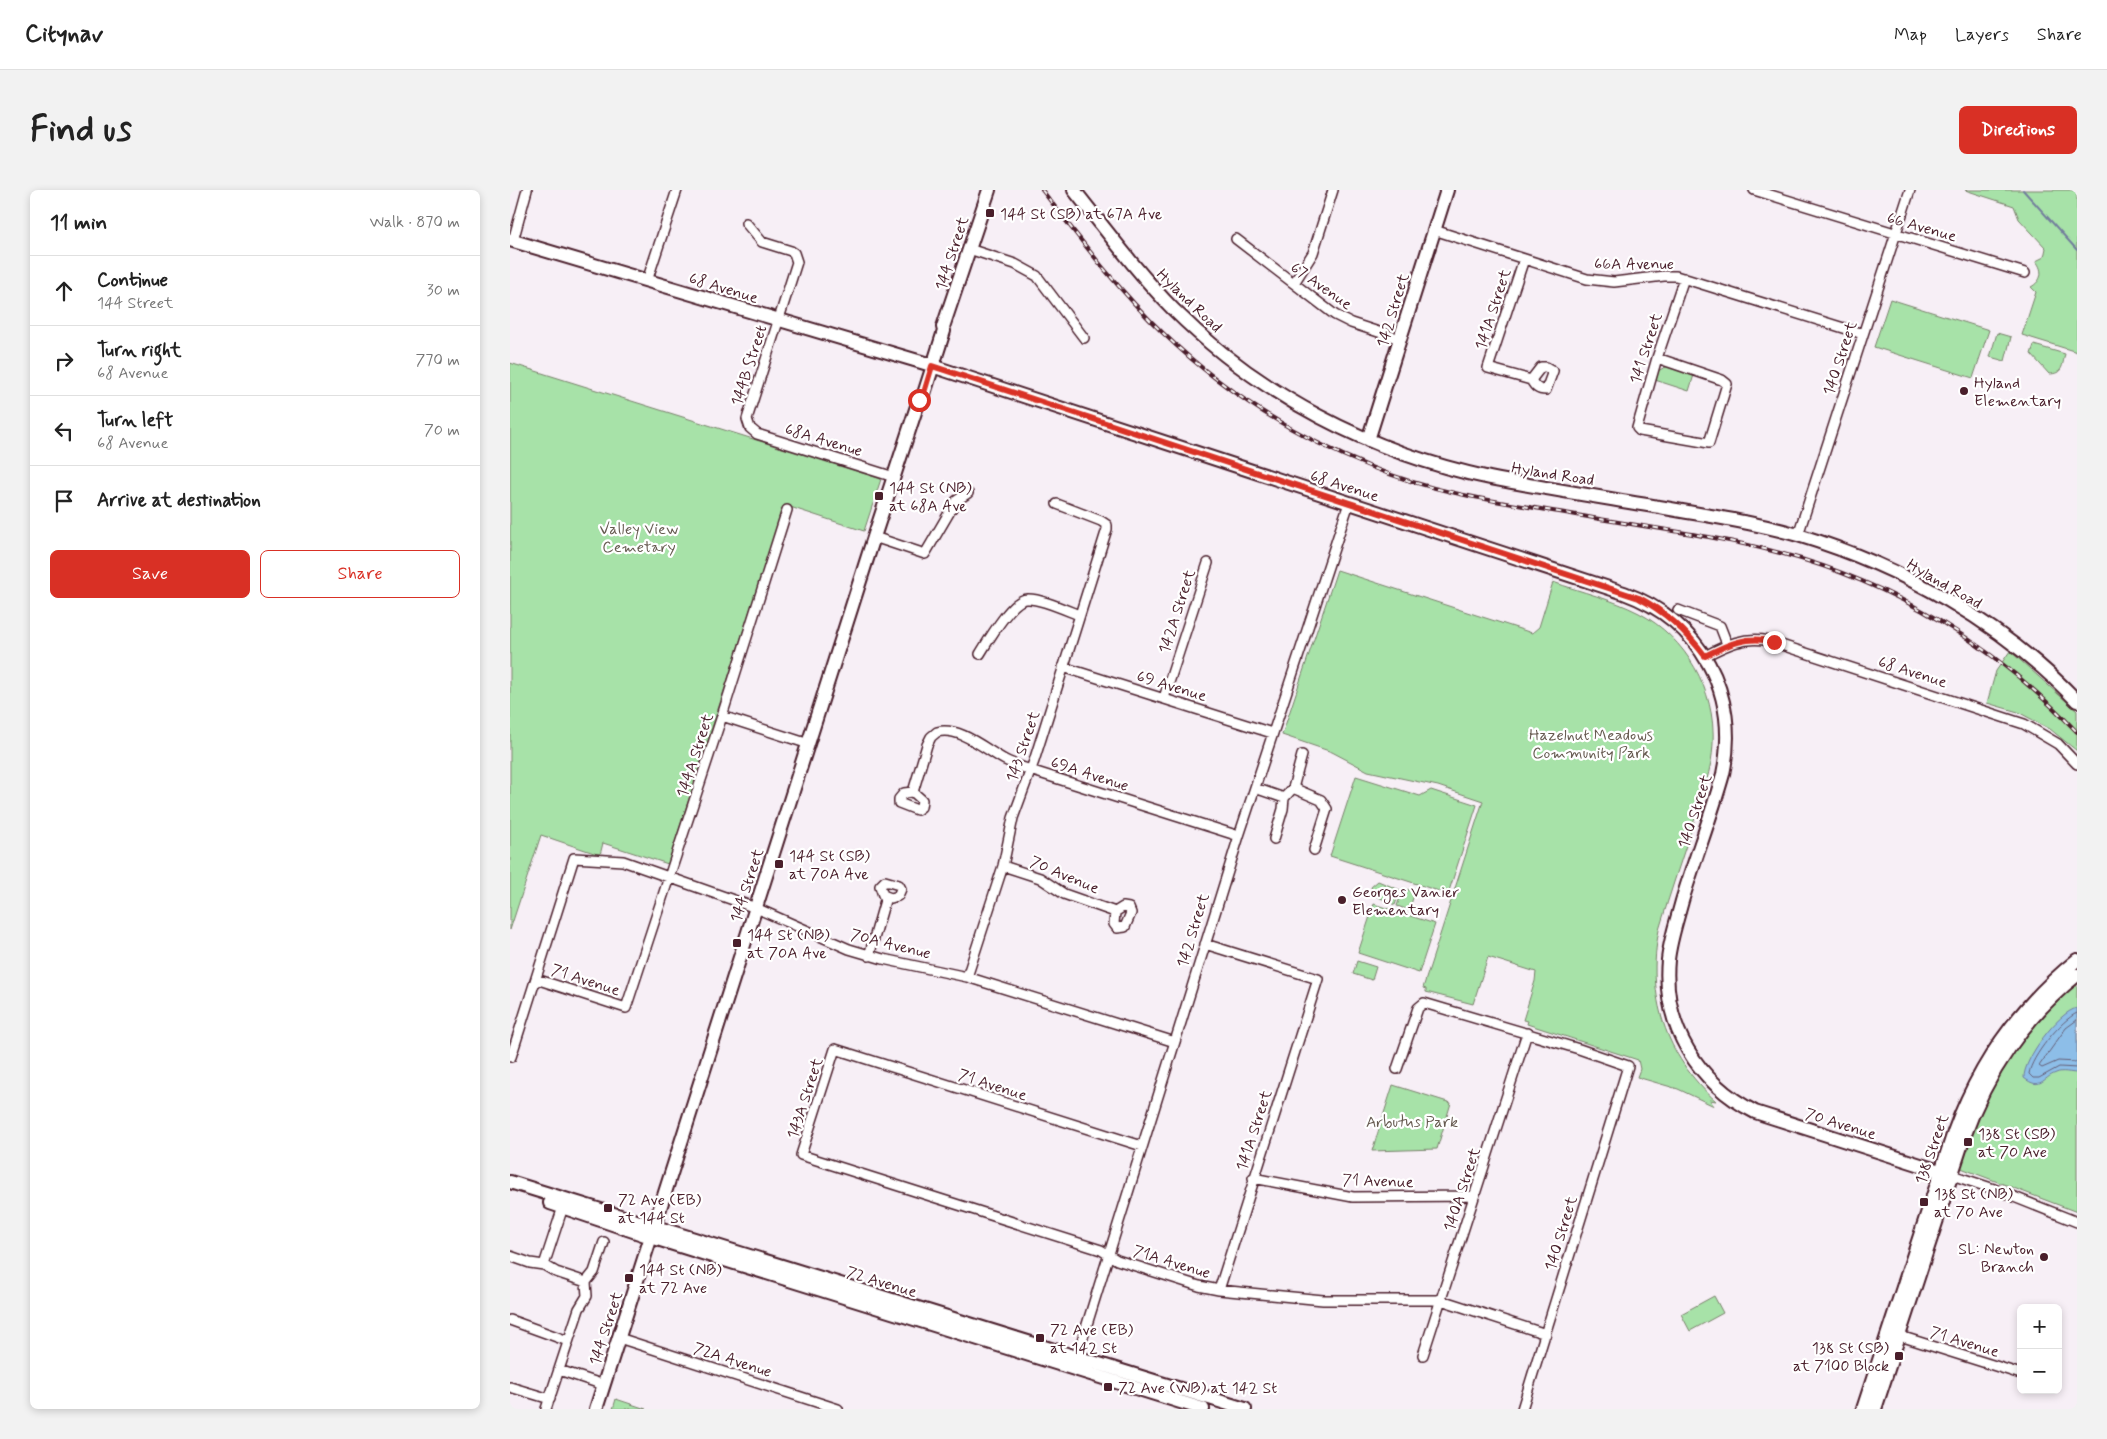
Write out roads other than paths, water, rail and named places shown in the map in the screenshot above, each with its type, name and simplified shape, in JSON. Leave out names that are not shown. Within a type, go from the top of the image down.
[{"type":"street","points":[[511,241],[527,190]]},
{"type":"street","points":[[647,281],[677,190]]},
{"type":"street","name":"144 Street","points":[[596,1409],[874,537],[919,400],[923,396],[930,365],[944,331],[943,326],[989,190]]},
{"type":"street","name":"Hyland Road","points":[[1074,190],[1140,274],[1173,309],[1213,345],[1280,394],[1324,419],[1408,457],[1465,473],[1730,519],[1798,535],[1871,562],[1946,600],[2014,646],[2077,701]]},
{"type":"street","points":[[1294,283],[1313,253],[1333,190]]},
{"type":"street","name":"142 Street","points":[[1368,440],[1447,190]]},
{"type":"street","name":"66 Avenue","points":[[1754,190],[2026,272]]},
{"type":"street","name":"140 Street","points":[[1798,535],[1910,190]]},
{"type":"street","name":"144B Street","points":[[746,223],[762,242],[791,251],[796,257],[796,266],[747,419],[748,425]]},
{"type":"street","name":"66A Avenue","points":[[1434,230],[1587,279],[1614,282],[1669,276],[1684,278],[1864,334]]},
{"type":"street","name":"67 Avenue","points":[[1236,239],[1320,305],[1343,319],[1400,339]]},
{"type":"street","name":"68 Avenue","points":[[511,241],[930,365],[1639,598],[1657,608],[1676,623],[1705,656],[1727,644],[1748,639],[1769,641],[2024,724],[2058,744],[2077,764]]},
{"type":"street","points":[[969,249],[1015,264],[1036,276],[1084,338]]},
{"type":"street","name":"141A Street","points":[[1524,259],[1488,368],[1531,380]]},
{"type":"street","name":"141 Street","points":[[1657,358],[1722,380],[1727,384],[1709,443],[1640,431],[1636,428],[1657,358],[1684,278]]},
{"type":"street","name":"68A Avenue","points":[[748,425],[757,434],[894,477]]},
{"type":"street","points":[[874,537],[925,554],[956,501],[968,493]]},
{"type":"street","name":"142 Street","points":[[1075,1363],[1239,836],[1349,503]]},
{"type":"street","name":"143 Street","points":[[967,977],[1003,866],[1013,818],[1030,770],[1107,525],[1057,504]]},
{"type":"street","name":"144A Street","points":[[626,1008],[722,716],[787,510]]},
{"type":"street","name":"142A Street","points":[[1164,698],[1208,563]]},
{"type":"street","points":[[980,654],[1012,608],[1024,599],[1033,599],[1079,615]]},
{"type":"street","points":[[1678,610],[1720,626],[1727,644]]},
{"type":"street","name":"140 Street","points":[[1668,977],[1671,943],[1675,925],[1718,792],[1727,752],[1724,704],[1705,656]]},
{"type":"street","name":"69 Avenue","points":[[1063,667],[1272,733]]},
{"type":"street","points":[[722,716],[809,744]]},
{"type":"street","name":"69A Avenue","points":[[913,792],[930,737],[937,732],[945,732],[972,740],[1003,759],[1030,770],[1239,836]]},
{"type":"street","points":[[1274,839],[1283,809],[1284,798],[1293,788],[1302,755]]},
{"type":"street","points":[[1255,788],[1284,798]]},
{"type":"street","points":[[1293,788],[1321,800],[1327,809],[1314,850]]},
{"type":"street","name":"70A Avenue","points":[[536,979],[574,858],[623,861],[756,908],[839,945],[869,956],[967,977],[1175,1042]]},
{"type":"street","name":"70 Avenue","points":[[1003,866],[1040,878],[1064,894],[1114,912]]},
{"type":"street","points":[[869,956],[886,897]]},
{"type":"street","name":"141A Street","points":[[1205,944],[1318,979],[1253,1178],[1219,1290]]},
{"type":"street","name":"138 Street","points":[[1875,1409],[1900,1336],[1965,1103],[1994,1049],[2012,1025],[2038,994],[2077,960]]},
{"type":"street","name":"138 Street","points":[[1863,1409],[1946,1174],[1975,1108],[2000,1061],[2037,1013],[2077,975]]},
{"type":"street","name":"70 Avenue","points":[[1668,977],[1671,1009],[1686,1048],[1711,1082],[1727,1096],[1755,1112],[1778,1121],[1994,1189],[2077,1222]]},
{"type":"street","points":[[512,1057],[536,979]]},
{"type":"street","name":"71 Avenue","points":[[536,979],[626,1008]]},
{"type":"street","points":[[1397,1069],[1421,1004],[1427,1003],[1527,1033]]},
{"type":"street","name":"140 Street","points":[[1522,1409],[1628,1066],[1527,1033]]},
{"type":"street","name":"140A Street","points":[[1423,1355],[1527,1033]]},
{"type":"street","name":"71 Avenue","points":[[835,1049],[1142,1146]]},
{"type":"street","name":"143A Street","points":[[801,1155],[835,1049]]},
{"type":"street","name":"71A Avenue","points":[[801,1155],[1101,1250],[1118,1260],[1199,1286],[1219,1290],[1319,1300],[1442,1300],[1546,1334]]},
{"type":"street","name":"71 Avenue","points":[[1253,1178],[1353,1197],[1474,1196]]},
{"type":"street","name":"72 Avenue","points":[[510,1182],[652,1232]]},
{"type":"street","name":"72 Avenue","points":[[510,1189],[563,1207],[652,1232],[1075,1363],[1203,1409]]},
{"type":"street","points":[[544,1265],[563,1207]]},
{"type":"street","points":[[546,1409],[578,1309],[587,1296],[586,1282],[594,1272],[604,1242]]},
{"type":"street","points":[[510,1256],[530,1263],[544,1265],[556,1272],[586,1282]]},
{"type":"street","points":[[510,1320],[568,1340]]},
{"type":"street","name":"71 Avenue","points":[[1900,1336],[2017,1373]]},
{"type":"street","name":"72A Avenue","points":[[619,1338],[838,1409]]},
{"type":"street","points":[[559,1370],[604,1384]]},
{"type":"street","points":[[510,1387],[550,1399]]},
{"type":"street","name":"72 Avenue","points":[[1176,1399],[1246,1409]]},
{"type":"water","points":[[2077,1008],[2077,1073],[2058,1072],[2038,1083],[2030,1082],[2024,1078],[2029,1060],[2043,1038],[2061,1018],[2069,1011]]},
{"type":"waterway","points":[[2023,190],[2077,250]]},
{"type":"railway","points":[[1042,190],[1115,282],[1163,333],[1235,393],[1314,441],[1342,455],[1394,476],[1442,490],[1754,546],[1822,566],[1903,600],[1977,645],[2046,701],[2077,732]]},
{"type":"place","name":"144 St (SB) at 67A Ave","points":[[990,213]]},
{"type":"place","name":"Hyland Elementary","points":[[1964,391]]},
{"type":"place","name":"144 St (NB) at 68A Ave","points":[[879,496]]},
{"type":"place","name":"144 St (SB) at 70A Ave","points":[[779,864]]},
{"type":"place","name":"Georges Vanier Elementary","points":[[1342,900]]},
{"type":"place","name":"144 St (NB) at 70A Ave","points":[[737,943]]},
{"type":"place","name":"138 St (SB) at 70 Ave","points":[[1968,1142]]},
{"type":"place","name":"138 St (NB) at 70 Ave","points":[[1924,1202]]},
{"type":"place","name":"72 Ave (EB) at 144 St","points":[[608,1208]]},
{"type":"place","name":"SL: Newton Branch","points":[[2044,1257]]},
{"type":"place","name":"144 St (NB) at 72 Ave","points":[[629,1278]]},
{"type":"place","name":"72 Ave (EB) at 142 St","points":[[1040,1338]]},
{"type":"place","name":"138 St (SB) at 7100 Block","points":[[1899,1356]]},
{"type":"place","name":"72 Ave (WB) at 142 St","points":[[1108,1387]]},
{"type":"park label","name":"Valley View Cemetary","points":[[639,537]]},
{"type":"park label","name":"Hazelnut Meadows Community Park","points":[[1591,743]]},
{"type":"park label","name":"Arbutus Park","points":[[1412,1121]]}]
